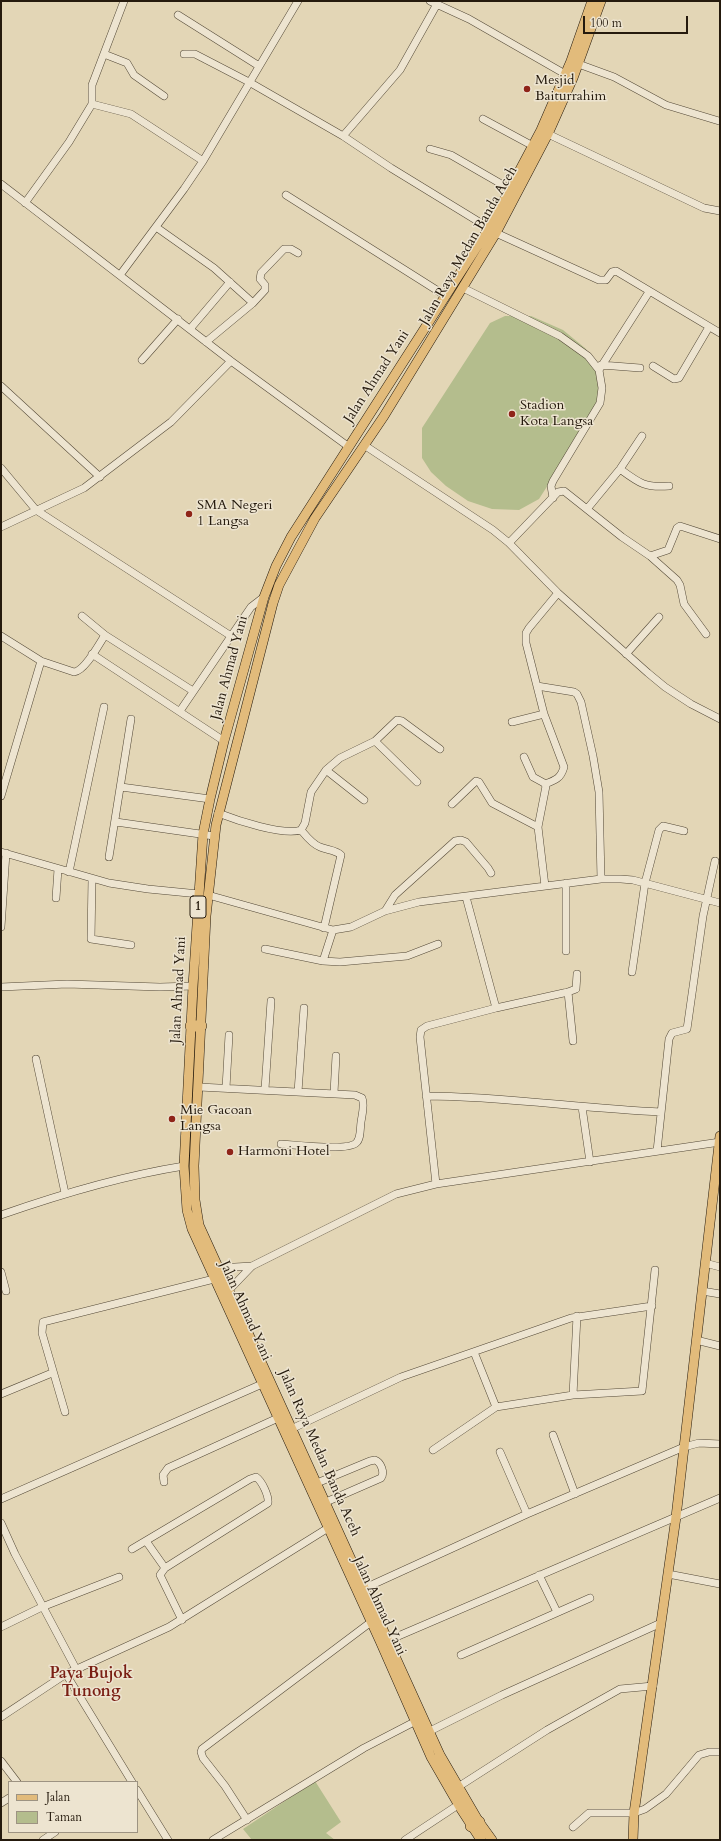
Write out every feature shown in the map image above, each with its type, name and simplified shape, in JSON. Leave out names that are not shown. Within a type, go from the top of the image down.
[{"type":"main road","name":"Jalan Ahmad Yani","points":[[481,1840],[475,1824],[458,1805],[431,1757],[328,1528],[288,1430],[278,1418],[262,1384],[214,1279],[189,1219],[185,1196],[184,1166],[196,1026],[193,986],[203,894],[203,834],[210,799],[224,741],[264,597],[283,550],[446,296],[492,230],[510,189],[533,146],[566,74],[575,63],[592,1]]},
{"type":"main road","name":"Jalan Raya Medan Banda Aceh","points":[[492,1840],[475,1824],[458,1787],[440,1755],[326,1502],[288,1430],[230,1290],[218,1268],[199,1225],[195,1200],[194,1166],[199,1087],[196,1026],[203,894],[218,813],[280,585],[315,518],[364,445],[463,288],[492,230],[548,134],[575,63],[601,1]]},
{"type":"main road","points":[[633,1840],[634,1813],[676,1517],[705,1263],[716,1201],[720,1140]]},
{"type":"street","points":[[25,203],[69,142],[92,104],[91,88],[124,1]]},
{"type":"street","points":[[120,275],[203,161],[298,1]]},
{"type":"street","points":[[343,136],[400,70],[434,3],[470,20],[566,74]]},
{"type":"street","points":[[178,15],[259,66]]},
{"type":"street","points":[[104,54],[127,63],[131,72],[164,96]]},
{"type":"street","points":[[184,54],[194,54],[249,82],[343,136],[391,168],[492,230],[599,280],[606,280],[612,272],[616,271],[720,334]]},
{"type":"street","points":[[575,63],[628,84],[666,104],[719,121]]},
{"type":"street","points":[[92,104],[131,114],[203,161]]},
{"type":"street","points":[[483,119],[533,146]]},
{"type":"street","points":[[548,134],[704,208],[720,211]]},
{"type":"street","points":[[430,149],[451,155],[510,189]]},
{"type":"street","points":[[1,184],[231,361],[349,447]]},
{"type":"street","points":[[286,195],[446,296]]},
{"type":"street","points":[[156,227],[230,282],[253,303]]},
{"type":"street","points":[[206,342],[253,303],[265,290],[265,285],[260,279],[261,273],[284,249],[291,249],[298,253]]},
{"type":"street","points":[[190,329],[230,282]]},
{"type":"street","points":[[463,288],[560,336],[588,356],[600,368],[640,368]]},
{"type":"street","points":[[553,498],[551,486],[553,481],[600,403],[602,388],[600,368],[649,292]]},
{"type":"street","points":[[142,360],[178,319]]},
{"type":"street","points":[[653,366],[674,379],[679,378],[709,327]]},
{"type":"street","points":[[1,527],[36,510],[68,497],[100,477],[171,422],[231,361]]},
{"type":"street","points":[[1,386],[100,477]]},
{"type":"street","points":[[587,509],[620,469],[642,436]]},
{"type":"street","points":[[364,445],[474,516],[509,543],[558,593],[665,687],[691,704],[720,719]]},
{"type":"street","points":[[1,468],[36,510],[231,636]]},
{"type":"street","points":[[620,469],[642,484],[652,487],[669,486]]},
{"type":"street","points":[[509,543],[558,492],[564,491],[650,556],[679,582],[682,601],[706,634]]},
{"type":"street","points":[[650,556],[668,550],[677,528],[680,526],[720,539]]},
{"type":"street","points":[[524,756],[533,777],[545,784],[557,780],[562,775],[564,767],[544,714],[527,652],[526,633],[558,593]]},
{"type":"street","points":[[180,711],[251,607],[264,597]]},
{"type":"street","points":[[82,616],[105,634],[193,691]]},
{"type":"street","points":[[626,654],[659,617]]},
{"type":"street","points":[[1,636],[41,661],[77,672],[92,654],[105,634]]},
{"type":"street","points":[[92,654],[224,741]]},
{"type":"street","points":[[1,796],[41,661]]},
{"type":"street","points":[[537,686],[574,692],[577,694],[581,702],[599,792],[601,879]]},
{"type":"street","points":[[69,872],[104,707]]},
{"type":"street","points":[[512,722],[544,714]]},
{"type":"street","points":[[110,857],[131,719]]},
{"type":"street","points":[[301,830],[305,823],[311,792],[326,770],[346,754],[375,741],[395,720],[399,720],[440,749]]},
{"type":"street","points":[[375,741],[417,782]]},
{"type":"street","points":[[326,770],[364,800]]},
{"type":"street","points":[[452,804],[476,781],[492,803],[538,827]]},
{"type":"street","points":[[545,784],[538,827],[545,886]]},
{"type":"street","points":[[121,787],[210,799]]},
{"type":"street","points":[[218,813],[248,824],[292,831],[301,830]]},
{"type":"street","points":[[116,822],[214,836]]},
{"type":"street","points":[[632,972],[645,883],[660,829],[663,826],[667,826],[684,830]]},
{"type":"street","points":[[301,830],[311,842],[318,847],[342,855],[324,928]]},
{"type":"street","points":[[385,911],[395,895],[456,841],[462,840],[466,842],[491,873]]},
{"type":"street","points":[[1,927],[3,853],[92,879],[127,887],[203,894],[333,930],[351,927],[385,911],[419,902],[601,879],[621,878],[720,903]]},
{"type":"street","points":[[657,1151],[671,1034],[687,1030],[688,1028],[706,900],[715,861]]},
{"type":"street","points":[[56,898],[58,869]]},
{"type":"street","points":[[92,879],[91,939],[131,945]]},
{"type":"street","points":[[566,884],[566,951]]},
{"type":"street","points":[[466,897],[496,1008]]},
{"type":"street","points":[[323,961],[333,930]]},
{"type":"street","points":[[265,949],[323,961],[360,961],[407,956],[438,944]]},
{"type":"street","points":[[436,1184],[420,1037],[421,1030],[427,1026],[496,1008],[568,992],[576,989],[577,974]]},
{"type":"street","points":[[1,987],[67,984],[160,987],[193,986]]},
{"type":"street","points":[[568,992],[573,1041]]},
{"type":"street","points":[[265,1090],[271,1001]]},
{"type":"street","points":[[298,1092],[304,1008]]},
{"type":"street","points":[[226,1088],[229,1035]]},
{"type":"street","points":[[334,1094],[336,1056]]},
{"type":"street","points":[[36,1059],[65,1193]]},
{"type":"street","points":[[199,1087],[355,1095],[362,1098],[363,1105],[357,1143],[349,1147],[281,1144]]},
{"type":"street","points":[[426,1096],[456,1096],[627,1111],[661,1112]]},
{"type":"street","points":[[582,1107],[590,1162]]},
{"type":"street","points":[[230,1290],[252,1266],[396,1194],[436,1184],[590,1162],[720,1140]]},
{"type":"street","points":[[1,1215],[65,1193],[117,1179],[184,1166]]},
{"type":"street","points":[[705,1263],[720,1267]]},
{"type":"street","points":[[218,1268],[252,1266]]},
{"type":"street","points":[[434,1450],[496,1407],[573,1396],[642,1390],[656,1270]]},
{"type":"street","points":[[1,1272],[6,1291]]},
{"type":"street","points":[[65,1412],[52,1373],[42,1333],[43,1322],[214,1279]]},
{"type":"street","points":[[702,1291],[720,1294]]},
{"type":"street","points":[[288,1430],[401,1377],[577,1316],[652,1306]]},
{"type":"street","points":[[573,1396],[577,1316]]},
{"type":"street","points":[[696,1340],[720,1346]]},
{"type":"street","points":[[474,1352],[496,1407]]},
{"type":"street","points":[[1,1394],[52,1373]]},
{"type":"street","points":[[1,1499],[262,1384]]},
{"type":"street","points":[[164,1482],[162,1475],[168,1468],[278,1418]]},
{"type":"street","points":[[553,1435],[575,1494]]},
{"type":"street","points":[[365,1588],[527,1514],[684,1447],[699,1443],[720,1444]]},
{"type":"street","points":[[500,1452],[527,1514]]},
{"type":"street","points":[[317,1483],[370,1461],[375,1460],[379,1462],[383,1472],[382,1478],[326,1502]]},
{"type":"street","points":[[132,1549],[250,1479],[256,1477],[259,1479],[268,1499],[268,1503],[165,1568],[160,1576],[182,1620]]},
{"type":"street","points":[[389,1640],[720,1498]]},
{"type":"street","points":[[1,1523],[42,1607],[76,1669]]},
{"type":"street","points":[[1,1717],[66,1674],[159,1633],[182,1620],[328,1528]]},
{"type":"street","points":[[146,1541],[165,1568]]},
{"type":"street","points":[[668,1574],[720,1584]]},
{"type":"street","points":[[539,1575],[557,1612]]},
{"type":"street","points":[[1,1627],[42,1607],[119,1577]]},
{"type":"street","points":[[461,1655],[590,1598]]},
{"type":"street","points":[[248,1820],[225,1786],[203,1758],[201,1754],[202,1749],[371,1622]]},
{"type":"street","points":[[430,1731],[502,1695],[661,1623]]},
{"type":"street","points":[[66,1674],[131,1781]]},
{"type":"street","points":[[458,1787],[547,1730],[620,1690],[653,1686]]},
{"type":"street","points":[[213,1840],[345,1760],[416,1721]]},
{"type":"street","points":[[573,1827],[589,1813],[634,1813],[663,1796],[699,1756],[709,1752],[720,1752]]},
{"type":"street","points":[[1,1760],[16,1781]]},
{"type":"street","points":[[138,1792],[168,1840]]},
{"type":"street","points":[[405,1840],[458,1805]]},
{"type":"street","points":[[43,1840],[54,1833]]},
{"type":"green space","name":"Stadion Kota Langsa","points":[[505,316],[531,316],[563,330],[585,348],[598,364],[602,401],[539,499],[519,510],[492,509],[468,501],[446,486],[431,472],[422,458],[422,428],[490,323]]},
{"type":"green space","points":[[315,1781],[341,1822],[326,1833],[335,1840],[252,1840],[243,1829]]},
{"type":"place","name":"Mesjid Baiturrahim","points":[[527,89]]},
{"type":"place","name":"Stadion Kota Langsa","points":[[512,414]]},
{"type":"place","name":"SMA Negeri 1 Langsa","points":[[189,514]]},
{"type":"place","name":"Mie Gacoan Langsa","points":[[172,1119]]},
{"type":"place","name":"Harmoni Hotel","points":[[230,1152]]},
{"type":"district","name":"Paya Bujok Tunong","points":[[91,1683]]}]
